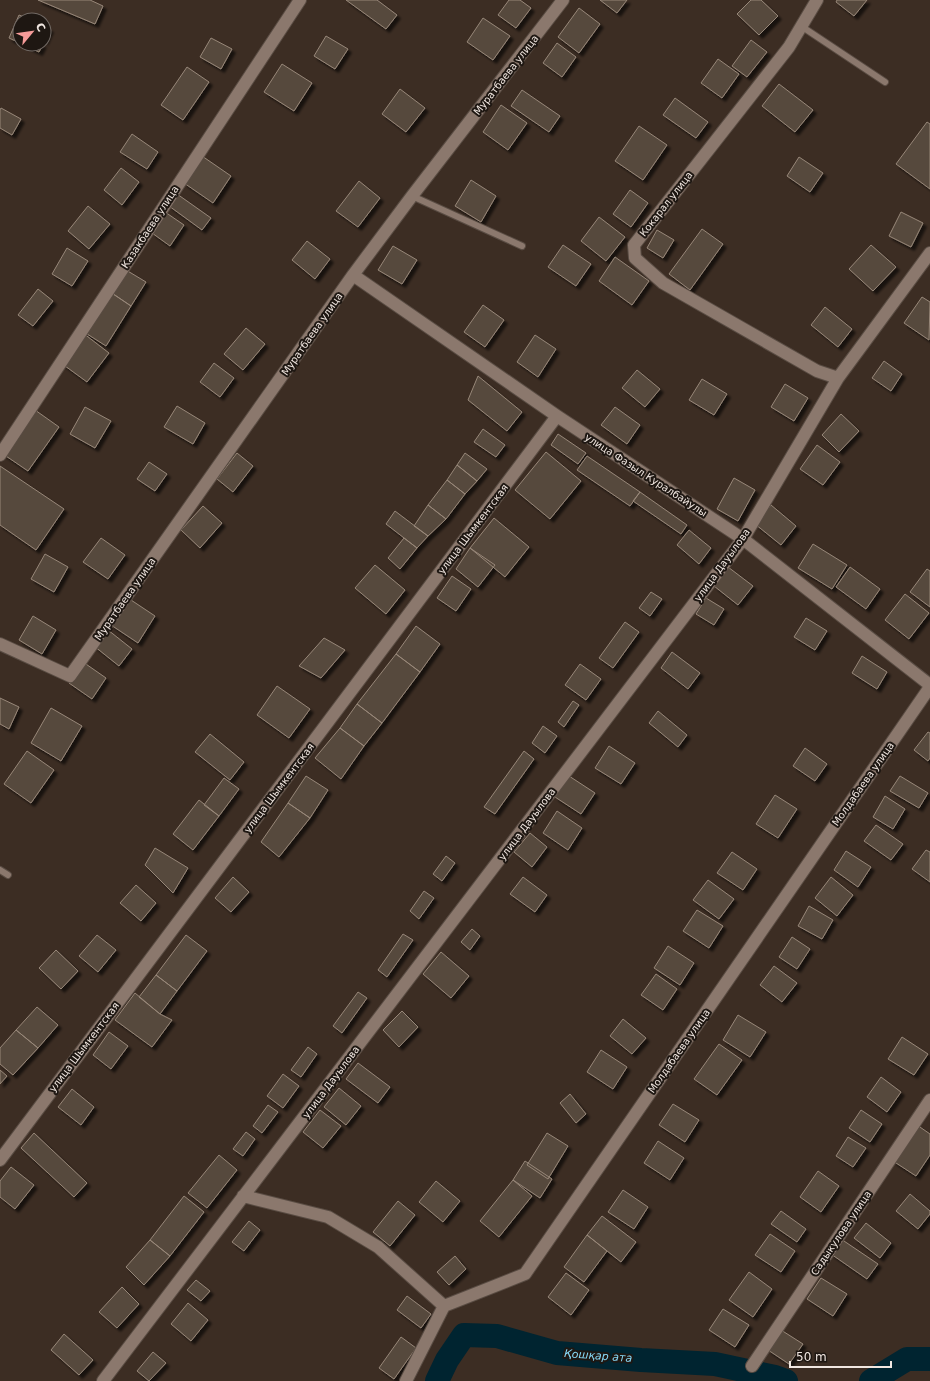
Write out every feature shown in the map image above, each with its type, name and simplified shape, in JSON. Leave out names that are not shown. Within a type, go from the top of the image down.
[{"type":"street","name":"Казакбаева улица","points":[[0,455],[300,0]]},
{"type":"street","name":"Муратбаева улица","points":[[0,644],[70,676],[354,275],[412,196],[563,0]]},
{"type":"street","name":"Кокарал улица","points":[[817,0],[789,47],[634,245],[635,258],[664,283],[817,371],[838,378]]},
{"type":"street","name":"улица Дауылова","points":[[103,1381],[743,539],[838,378],[930,253]]},
{"type":"street","name":"улица Фазыл Куралбайулы","points":[[354,275],[557,416],[743,539],[930,686]]},
{"type":"street","name":"улица Шымкентская","points":[[0,1160],[557,416]]},
{"type":"street","name":"Молдабаева улица","points":[[444,1306],[525,1274],[930,686]]},
{"type":"street","name":"Садыкулова улица","points":[[752,1366],[930,1100]]},
{"type":"street","points":[[243,1196],[328,1217],[378,1247],[444,1306],[406,1381]]},
{"type":"lane","points":[[801,26],[885,82]]},
{"type":"lane","points":[[412,196],[522,246]]},
{"type":"lane","points":[[0,870],[8,875]]},
{"type":"building","points":[[38,0],[90,0],[103,6],[95,24]]},
{"type":"building","points":[[346,0],[377,0],[397,15],[386,29]]},
{"type":"building","points":[[509,0],[520,0],[531,8],[516,28],[498,15]]},
{"type":"building","points":[[600,0],[627,0],[617,13]]},
{"type":"building","points":[[751,0],[761,0],[778,16],[759,35],[737,14]]},
{"type":"building","points":[[837,0],[867,0],[854,16],[836,2]]},
{"type":"building","points":[[579,8],[600,24],[579,53],[558,37]]},
{"type":"building","points":[[483,18],[510,36],[493,60],[467,42]]},
{"type":"building","points":[[12,31],[12,39],[9,38]]},
{"type":"building","points":[[326,36],[348,49],[335,69],[314,56]]},
{"type":"building","points":[[211,38],[232,49],[221,69],[200,57]]},
{"type":"building","points":[[751,40],[767,52],[747,77],[732,66]]},
{"type":"building","points":[[557,43],[576,57],[562,77],[543,63]]},
{"type":"building","points":[[718,59],[739,74],[722,98],[701,83]]},
{"type":"building","points":[[282,64],[312,83],[294,111],[264,92]]},
{"type":"building","points":[[187,67],[209,82],[183,120],[161,105]]},
{"type":"building","points":[[779,84],[813,110],[795,132],[762,106]]},
{"type":"building","points":[[400,89],[425,108],[406,132],[382,114]]},
{"type":"building","points":[[522,90],[560,116],[549,132],[511,106]]},
{"type":"building","points":[[675,98],[708,122],[696,138],[663,115]]},
{"type":"building","points":[[501,105],[527,123],[508,150],[483,132]]},
{"type":"building","points":[[1,108],[21,119],[12,135],[0,128]]},
{"type":"building","points":[[927,122],[930,124],[930,189],[896,164]]},
{"type":"building","points":[[639,126],[667,145],[643,180],[615,161]]},
{"type":"building","points":[[132,134],[158,152],[147,169],[120,152]]},
{"type":"building","points":[[202,156],[231,176],[213,203],[184,183]]},
{"type":"building","points":[[799,157],[823,173],[810,192],[787,176]]},
{"type":"building","points":[[121,168],[139,182],[122,205],[104,190]]},
{"type":"building","points":[[471,180],[496,196],[481,222],[455,206]]},
{"type":"building","points":[[359,181],[380,198],[358,227],[336,211]]},
{"type":"building","points":[[630,190],[648,203],[631,227],[613,214]]},
{"type":"building","points":[[177,194],[211,218],[202,230],[169,206]]},
{"type":"building","points":[[88,206],[110,224],[89,249],[68,231]]},
{"type":"building","points":[[165,212],[184,225],[170,246],[152,233]]},
{"type":"building","points":[[901,212],[923,223],[911,247],[889,236]]},
{"type":"building","points":[[599,217],[625,237],[606,261],[581,241]]},
{"type":"building","points":[[702,229],[723,244],[690,290],[669,274]]},
{"type":"building","points":[[657,230],[674,240],[663,258],[647,248]]},
{"type":"building","points":[[307,241],[330,259],[315,279],[292,260]]},
{"type":"building","points":[[563,245],[591,264],[576,286],[548,267]]},
{"type":"building","points":[[871,245],[896,267],[873,291],[849,269]]},
{"type":"building","points":[[393,246],[417,260],[402,284],[378,270]]},
{"type":"building","points":[[67,248],[88,261],[72,286],[52,274]]},
{"type":"building","points":[[615,257],[649,281],[632,305],[599,281]]},
{"type":"building","points":[[126,270],[146,282],[131,306],[112,293]]},
{"type":"building","points":[[38,289],[53,301],[33,326],[18,315]]},
{"type":"building","points":[[110,292],[131,306],[106,346],[84,332]]},
{"type":"building","points":[[922,297],[930,302],[929,340],[904,323]]},
{"type":"building","points":[[483,305],[504,320],[485,347],[464,332]]},
{"type":"building","points":[[825,307],[852,329],[838,347],[811,325]]},
{"type":"building","points":[[246,328],[265,344],[243,370],[224,354]]},
{"type":"building","points":[[83,333],[109,353],[87,382],[61,363]]},
{"type":"building","points":[[535,335],[556,349],[538,377],[517,362]]},
{"type":"building","points":[[884,361],[902,374],[891,391],[872,378]]},
{"type":"building","points":[[214,363],[234,378],[220,397],[200,382]]},
{"type":"building","points":[[637,370],[660,389],[645,407],[622,388]]},
{"type":"building","points":[[478,376],[522,412],[507,431],[468,400]]},
{"type":"building","points":[[702,379],[727,394],[714,415],[689,400]]},
{"type":"building","points":[[785,384],[808,398],[794,421],[771,407]]},
{"type":"building","points":[[177,406],[205,423],[193,444],[164,427]]},
{"type":"building","points":[[85,407],[111,421],[95,448],[70,434]]},
{"type":"building","points":[[615,407],[640,425],[627,444],[601,425]]},
{"type":"building","points":[[35,410],[59,427],[28,471],[3,454]]},
{"type":"building","points":[[841,414],[859,431],[839,452],[822,435]]},
{"type":"building","points":[[483,429],[505,445],[496,457],[474,442]]},
{"type":"building","points":[[558,434],[586,453],[578,464],[551,445]]},
{"type":"building","points":[[817,445],[840,462],[823,485],[800,469]]},
{"type":"building","points":[[546,452],[581,481],[550,519],[515,490]]},
{"type":"building","points":[[237,453],[253,466],[233,492],[217,479]]},
{"type":"building","points":[[465,453],[487,469],[477,481],[457,465]]},
{"type":"building","points":[[587,456],[640,492],[630,506],[577,470]]},
{"type":"building","points":[[149,462],[167,474],[155,491],[137,479]]},
{"type":"building","points":[[457,465],[477,481],[465,494],[447,480]]},
{"type":"building","points":[[0,466],[64,509],[36,550],[0,525]]},
{"type":"building","points":[[734,478],[755,490],[738,521],[717,509]]},
{"type":"building","points":[[447,480],[465,494],[446,519],[428,505]]},
{"type":"building","points":[[640,492],[687,525],[681,534],[633,501]]},
{"type":"building","points":[[428,505],[446,519],[428,536],[414,526]]},
{"type":"building","points":[[771,505],[796,526],[781,545],[755,524]]},
{"type":"building","points":[[203,506],[222,523],[200,548],[181,530]]},
{"type":"building","points":[[395,511],[428,536],[417,548],[386,524]]},
{"type":"building","points":[[494,518],[529,547],[505,577],[470,548]]},
{"type":"building","points":[[689,530],[711,548],[699,564],[677,545]]},
{"type":"building","points":[[101,538],[125,555],[108,579],[83,562]]},
{"type":"building","points":[[404,538],[417,548],[400,569],[388,558]]},
{"type":"building","points":[[813,544],[847,565],[832,589],[798,568]]},
{"type":"building","points":[[470,548],[495,565],[478,587],[456,569]]},
{"type":"building","points":[[45,554],[68,567],[54,592],[31,579]]},
{"type":"building","points":[[375,565],[405,590],[386,614],[355,588]]},
{"type":"building","points":[[728,567],[753,586],[738,605],[714,586]]},
{"type":"building","points":[[850,567],[880,589],[866,609],[836,587]]},
{"type":"building","points":[[927,569],[930,571],[930,607],[910,592]]},
{"type":"building","points":[[452,576],[471,589],[456,611],[437,598]]},
{"type":"building","points":[[651,592],[662,599],[650,616],[639,608]]},
{"type":"building","points":[[905,594],[929,613],[909,639],[885,620]]},
{"type":"building","points":[[128,598],[155,616],[138,643],[111,625]]},
{"type":"building","points":[[706,598],[724,609],[714,625],[696,614]]},
{"type":"building","points":[[33,616],[56,630],[42,654],[19,640]]},
{"type":"building","points":[[806,618],[827,631],[815,650],[794,637]]},
{"type":"building","points":[[625,622],[639,632],[613,668],[599,658]]},
{"type":"building","points":[[416,626],[440,644],[420,672],[396,654]]},
{"type":"building","points":[[108,630],[132,649],[119,666],[94,646]]},
{"type":"building","points":[[324,638],[345,650],[321,678],[299,666]]},
{"type":"building","points":[[672,652],[700,673],[688,689],[661,668]]},
{"type":"building","points":[[396,654],[420,672],[382,723],[357,704]]},
{"type":"building","points":[[862,656],[887,672],[877,689],[852,673]]},
{"type":"building","points":[[83,662],[106,678],[92,699],[69,683]]},
{"type":"building","points":[[580,664],[601,679],[586,700],[565,685]]},
{"type":"building","points":[[277,686],[310,709],[289,738],[257,715]]},
{"type":"building","points":[[0,698],[19,707],[9,729],[0,724]]},
{"type":"building","points":[[573,701],[579,705],[564,727],[558,722]]},
{"type":"building","points":[[357,704],[382,723],[364,746],[340,728]]},
{"type":"building","points":[[51,708],[82,726],[61,761],[31,743]]},
{"type":"building","points":[[658,711],[687,735],[678,747],[649,723]]},
{"type":"building","points":[[543,726],[557,736],[545,753],[532,743]]},
{"type":"building","points":[[340,728],[364,746],[341,779],[315,758]]},
{"type":"building","points":[[928,732],[930,733],[930,758],[928,761],[914,750]]},
{"type":"building","points":[[210,734],[244,762],[230,780],[195,752]]},
{"type":"building","points":[[609,746],[635,763],[621,784],[595,768]]},
{"type":"building","points":[[805,748],[827,764],[815,781],[793,766]]},
{"type":"building","points":[[27,751],[54,770],[31,803],[4,784]]},
{"type":"building","points":[[524,751],[534,759],[495,814],[484,807]]},
{"type":"building","points":[[306,776],[328,790],[310,818],[288,803]]},
{"type":"building","points":[[569,776],[595,793],[581,814],[555,797]]},
{"type":"building","points":[[900,776],[928,793],[919,808],[890,791]]},
{"type":"building","points":[[224,778],[239,789],[219,816],[204,805]]},
{"type":"building","points":[[775,795],[797,809],[778,838],[756,824]]},
{"type":"building","points":[[885,796],[905,809],[893,829],[873,817]]},
{"type":"building","points":[[199,800],[219,816],[193,850],[173,834]]},
{"type":"building","points":[[288,803],[310,818],[279,857],[261,842]]},
{"type":"building","points":[[557,811],[582,828],[568,850],[543,833]]},
{"type":"building","points":[[876,825],[903,844],[891,860],[864,841]]},
{"type":"building","points":[[530,833],[547,847],[532,867],[514,852]]},
{"type":"building","points":[[155,848],[188,868],[173,893],[145,865]]},
{"type":"building","points":[[926,850],[930,852],[930,882],[912,869]]},
{"type":"building","points":[[846,851],[871,867],[858,887],[834,870]]},
{"type":"building","points":[[732,852],[757,869],[743,890],[717,873]]},
{"type":"building","points":[[446,856],[455,863],[442,881],[433,874]]},
{"type":"building","points":[[233,877],[249,892],[231,912],[215,898]]},
{"type":"building","points":[[523,877],[547,895],[535,912],[510,894]]},
{"type":"building","points":[[831,877],[853,895],[837,916],[815,898]]},
{"type":"building","points":[[708,880],[734,899],[719,919],[693,900]]},
{"type":"building","points":[[136,885],[156,903],[141,921],[120,903]]},
{"type":"building","points":[[424,891],[434,898],[419,919],[410,911]]},
{"type":"building","points":[[809,906],[833,920],[822,939],[798,926]]},
{"type":"building","points":[[697,910],[723,926],[709,948],[683,931]]},
{"type":"building","points":[[472,929],[480,936],[470,950],[461,942]]},
{"type":"building","points":[[403,934],[413,940],[387,977],[378,970]]},
{"type":"building","points":[[97,935],[116,950],[98,972],[79,956]]},
{"type":"building","points":[[186,935],[207,951],[177,991],[156,975]]},
{"type":"building","points":[[792,937],[810,949],[797,969],[779,957]]},
{"type":"building","points":[[668,946],[694,963],[680,985],[654,968]]},
{"type":"building","points":[[56,950],[78,971],[61,989],[39,968]]},
{"type":"building","points":[[441,952],[469,976],[451,998],[423,974]]},
{"type":"building","points":[[774,966],[797,983],[782,1002],[760,985]]},
{"type":"building","points":[[656,974],[677,989],[663,1010],[641,995]]},
{"type":"building","points":[[156,975],[177,991],[160,1014],[139,997]]},
{"type":"building","points":[[358,992],[367,998],[342,1033],[333,1026]]},
{"type":"building","points":[[135,993],[160,1014],[172,1020],[152,1047],[115,1020]]},
{"type":"building","points":[[37,1007],[58,1025],[38,1048],[16,1030]]},
{"type":"building","points":[[402,1011],[418,1027],[399,1047],[383,1030]]},
{"type":"building","points":[[738,1015],[766,1032],[750,1057],[723,1040]]},
{"type":"building","points":[[623,1019],[646,1038],[632,1054],[610,1036]]},
{"type":"building","points":[[16,1030],[38,1048],[13,1075],[0,1064],[0,1048]]},
{"type":"building","points":[[109,1032],[128,1046],[111,1069],[93,1055]]},
{"type":"building","points":[[902,1037],[928,1054],[914,1075],[888,1059]]},
{"type":"building","points":[[719,1044],[742,1060],[717,1095],[694,1079]]},
{"type":"building","points":[[308,1047],[317,1054],[301,1077],[291,1070]]},
{"type":"building","points":[[601,1050],[627,1067],[613,1089],[587,1072]]},
{"type":"building","points":[[358,1063],[390,1087],[378,1103],[346,1079]]},
{"type":"building","points":[[0,1070],[7,1076],[0,1084]]},
{"type":"building","points":[[283,1074],[299,1086],[283,1108],[267,1096]]},
{"type":"building","points":[[881,1077],[901,1092],[887,1112],[867,1097]]},
{"type":"building","points":[[339,1088],[361,1106],[346,1125],[324,1107]]},
{"type":"building","points":[[72,1089],[94,1107],[81,1125],[58,1107]]},
{"type":"building","points":[[570,1094],[586,1114],[576,1123],[560,1103]]},
{"type":"building","points":[[673,1104],[699,1120],[685,1142],[659,1125]]},
{"type":"building","points":[[268,1105],[278,1112],[262,1133],[253,1126]]},
{"type":"building","points":[[320,1110],[341,1126],[323,1148],[303,1132]]},
{"type":"building","points":[[861,1110],[882,1124],[870,1142],[849,1128]]},
{"type":"building","points":[[917,1125],[930,1134],[930,1155],[916,1176],[893,1161]]},
{"type":"building","points":[[246,1132],[255,1139],[243,1156],[233,1149]]},
{"type":"building","points":[[34,1133],[87,1183],[74,1197],[21,1148]]},
{"type":"building","points":[[547,1133],[568,1146],[548,1179],[527,1165]]},
{"type":"building","points":[[848,1137],[866,1148],[853,1167],[836,1156]]},
{"type":"building","points":[[658,1141],[684,1158],[670,1180],[644,1163]]},
{"type":"building","points":[[219,1155],[237,1170],[207,1208],[188,1193]]},
{"type":"building","points":[[525,1161],[552,1179],[540,1198],[513,1180]]},
{"type":"building","points":[[11,1167],[34,1185],[15,1209],[0,1197],[0,1181]]},
{"type":"building","points":[[818,1171],[839,1186],[821,1212],[800,1197]]},
{"type":"building","points":[[513,1180],[532,1196],[499,1237],[480,1221]]},
{"type":"building","points":[[436,1181],[460,1201],[443,1222],[419,1202]]},
{"type":"building","points":[[623,1190],[648,1207],[634,1229],[608,1212]]},
{"type":"building","points":[[910,1194],[930,1211],[930,1214],[918,1229],[896,1211]]},
{"type":"building","points":[[184,1196],[204,1212],[170,1256],[150,1240]]},
{"type":"building","points":[[398,1201],[415,1215],[390,1246],[373,1232]]},
{"type":"building","points":[[781,1211],[806,1229],[797,1242],[771,1224]]},
{"type":"building","points":[[602,1216],[636,1242],[621,1262],[587,1235]]},
{"type":"building","points":[[249,1221],[260,1230],[244,1251],[232,1242]]},
{"type":"building","points":[[866,1223],[891,1243],[880,1258],[854,1238]]},
{"type":"building","points":[[770,1234],[795,1251],[781,1272],[755,1255]]},
{"type":"building","points":[[587,1235],[607,1251],[584,1282],[564,1267]]},
{"type":"building","points":[[841,1239],[878,1264],[867,1279],[831,1254]]},
{"type":"building","points":[[150,1240],[170,1256],[144,1285],[126,1267]]},
{"type":"building","points":[[455,1256],[466,1269],[449,1285],[437,1272]]},
{"type":"building","points":[[749,1272],[772,1289],[753,1317],[729,1300]]},
{"type":"building","points":[[566,1273],[589,1290],[571,1315],[548,1297]]},
{"type":"building","points":[[821,1278],[847,1294],[833,1316],[807,1299]]},
{"type":"building","points":[[196,1280],[210,1291],[201,1301],[187,1290]]},
{"type":"building","points":[[122,1287],[139,1304],[117,1328],[99,1312]]},
{"type":"building","points":[[407,1296],[431,1314],[421,1328],[397,1310]]},
{"type":"building","points":[[188,1303],[208,1320],[191,1341],[171,1324]]},
{"type":"building","points":[[723,1309],[749,1325],[735,1347],[709,1330]]},
{"type":"building","points":[[781,1330],[803,1344],[789,1364],[768,1350]]},
{"type":"building","points":[[64,1334],[93,1360],[79,1375],[51,1350]]},
{"type":"building","points":[[401,1337],[416,1348],[394,1379],[379,1368]]},
{"type":"building","points":[[153,1352],[166,1363],[149,1381],[137,1371]]},
{"type":"waterway","name":"Қошқар ата","points":[[437,1381],[447,1360],[464,1335],[497,1336],[557,1353],[715,1364],[775,1377],[786,1381]]},
{"type":"waterway","name":"Қошқар ата","points":[[871,1381],[907,1359],[930,1359]]}]
